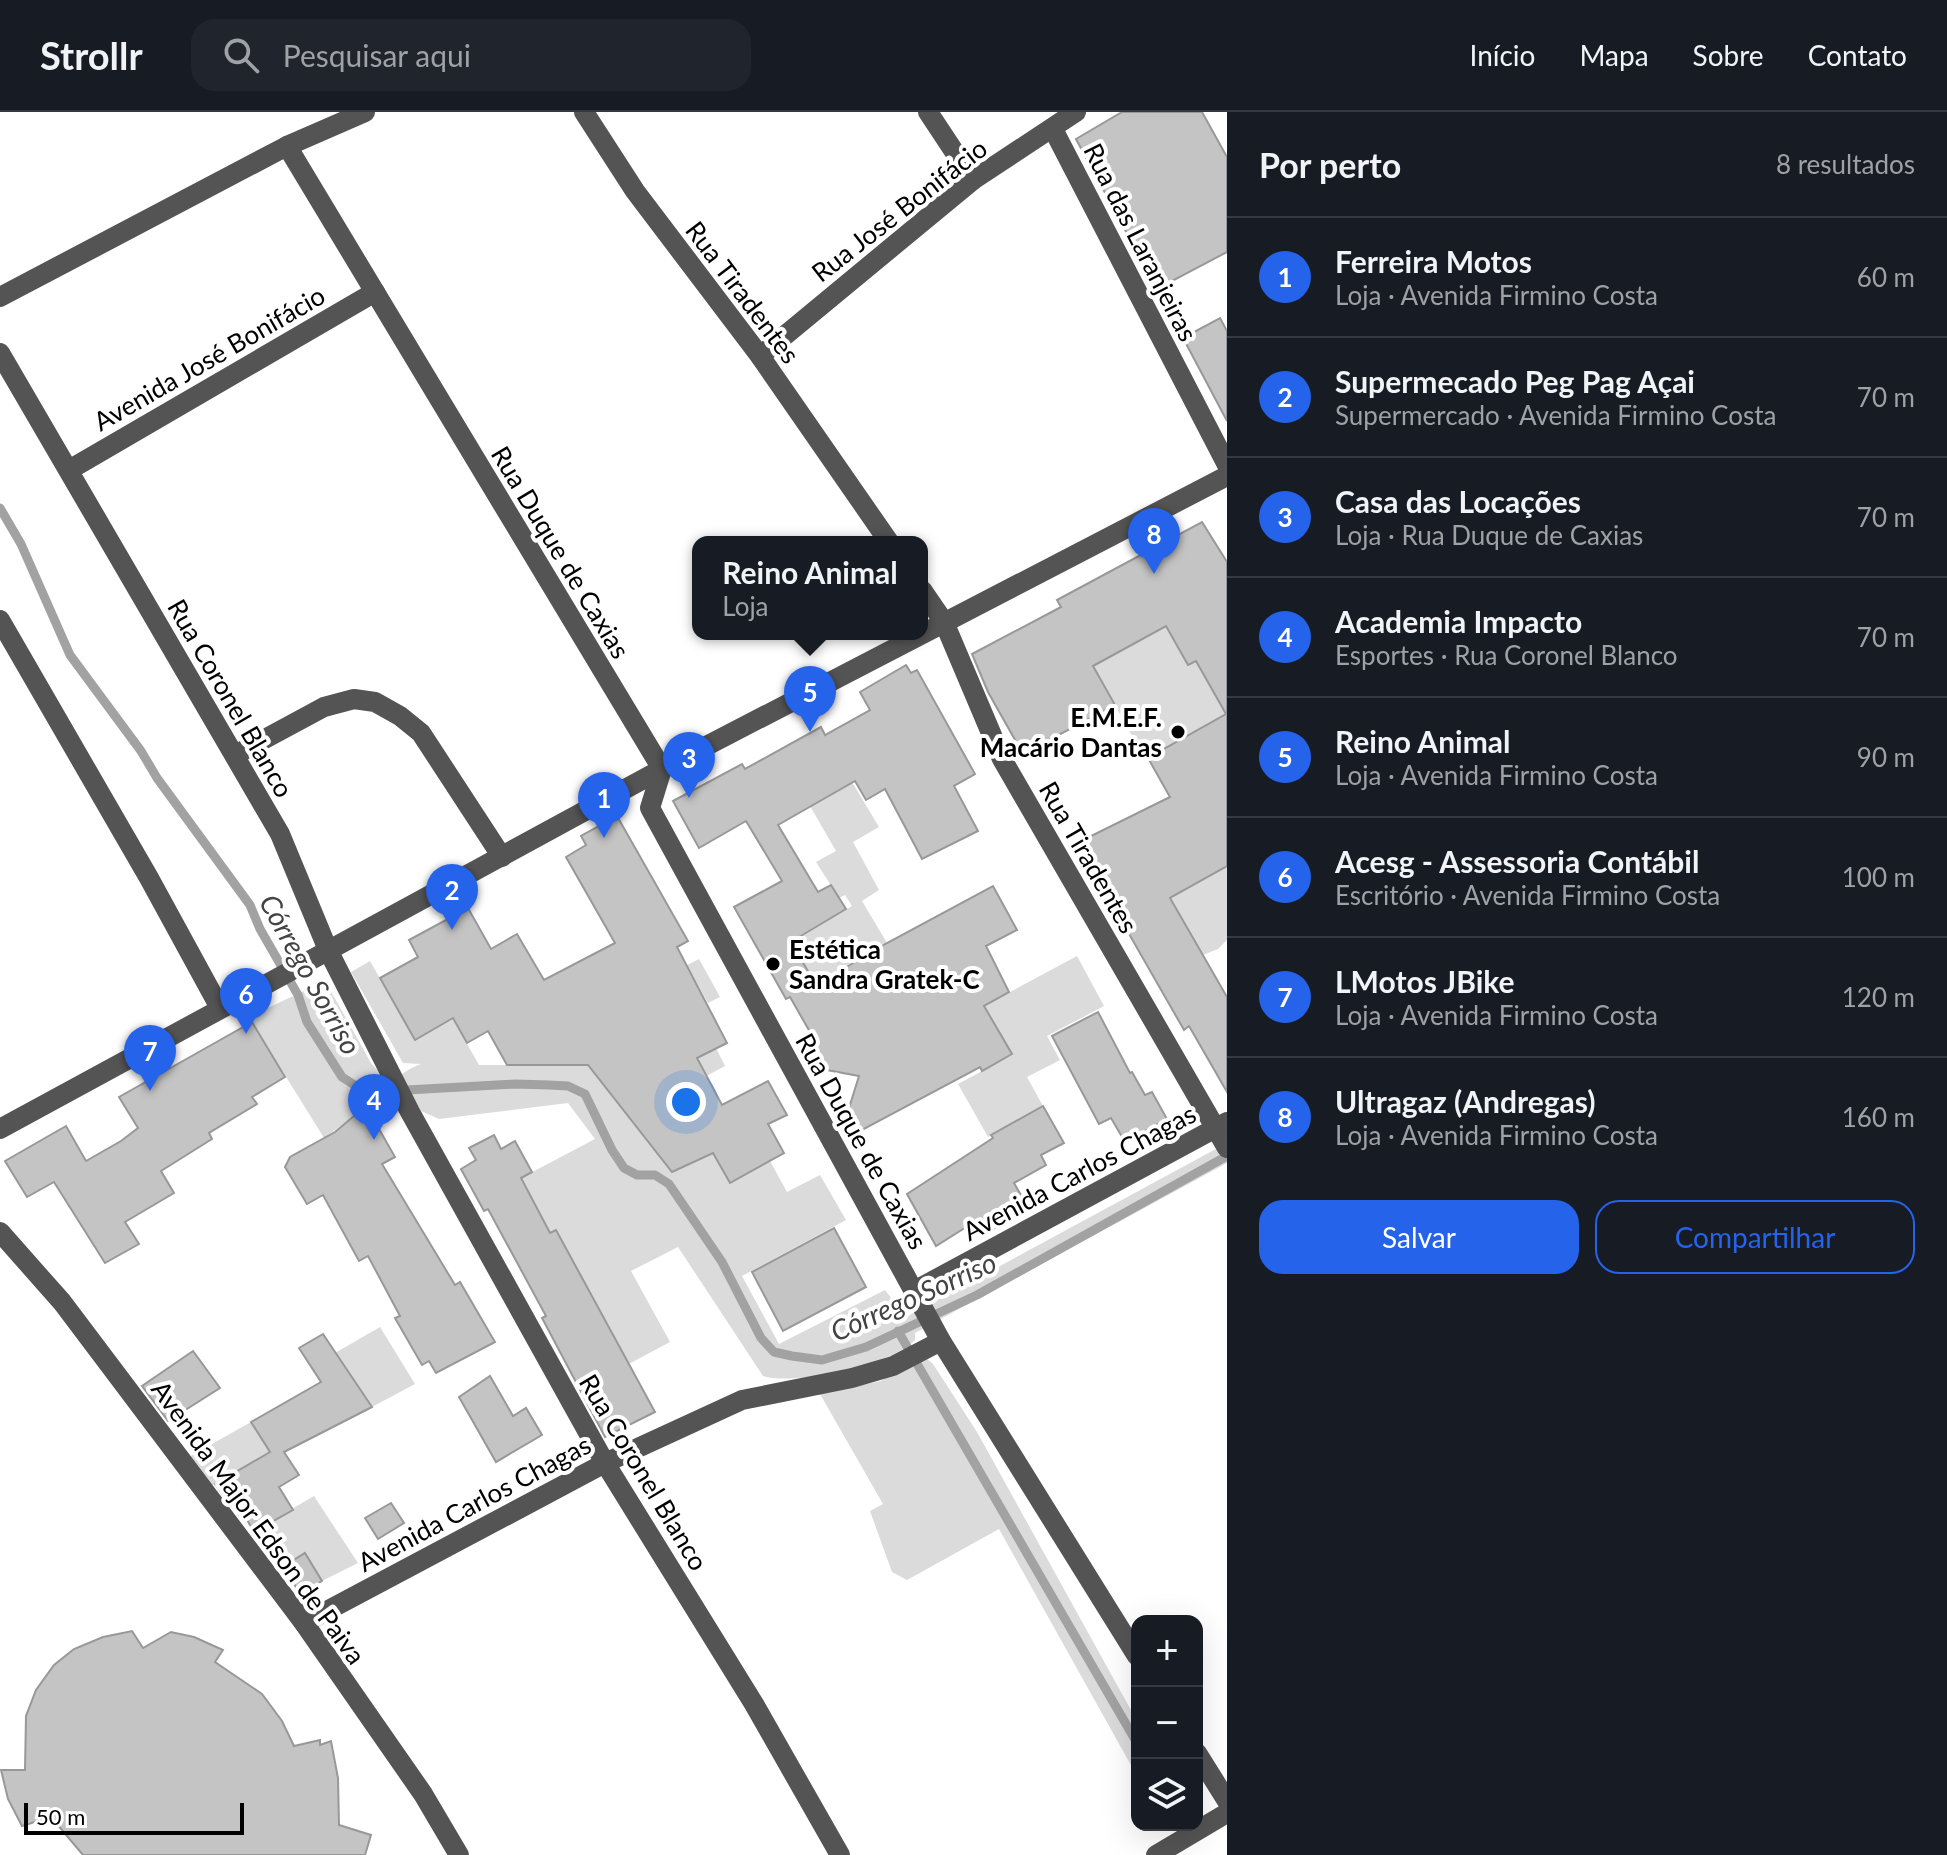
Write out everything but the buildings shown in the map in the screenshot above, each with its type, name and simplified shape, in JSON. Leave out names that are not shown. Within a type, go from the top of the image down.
[{"type":"street","points":[[0,297],[287,146],[365,112]]},
{"type":"street","name":"Rua Tiradentes","points":[[584,112],[635,191],[760,356],[885,536]]},
{"type":"street","points":[[928,112],[973,180]]},
{"type":"street","name":"Rua José Bonifácio","points":[[760,356],[973,180],[1076,112]]},
{"type":"street","name":"Rua das Laranjeiras","points":[[1053,129],[1227,465]]},
{"type":"street","name":"Rua Duque de Caxias","points":[[287,146],[662,769],[650,808],[928,1316],[1131,1646]]},
{"type":"street","name":"Avenida José Bonifácio","points":[[69,470],[375,292]]},
{"type":"street","name":"Rua Coronel Blanco","points":[[0,353],[280,834],[320,954],[395,1080],[605,1463],[754,1704],[840,1855]]},
{"type":"street","points":[[928,630],[1227,476]]},
{"type":"street","name":"Rua Tiradentes","points":[[928,599],[944,622],[1002,759],[1223,1135]]},
{"type":"street","points":[[0,620],[220,1008]]},
{"type":"street","points":[[0,1129],[662,769],[909,640]]},
{"type":"street","points":[[235,755],[324,707],[354,699],[375,702],[421,733],[502,857]]},
{"type":"street","name":"Avenida Carlos Chagas","points":[[304,1623],[605,1463],[742,1400],[852,1378],[893,1366],[928,1316],[1223,1135]]},
{"type":"street","name":"Avenida Major Edson de Paiva","points":[[0,1232],[62,1302],[304,1623],[423,1794],[459,1855]]},
{"type":"street","points":[[1201,1759],[1227,1801]]},
{"type":"street","points":[[1156,1855],[1227,1813]]},
{"type":"shaded area","points":[[1166,626],[1188,665],[1196,662],[1226,714],[1145,759],[1093,666]]},
{"type":"shaded area","points":[[852,782],[879,827],[853,842],[879,890],[862,901],[887,943],[815,983],[792,943],[852,906],[845,895],[839,898],[816,862],[836,851],[810,806]]},
{"type":"shaded area","points":[[1227,866],[1227,940],[1218,949],[1203,955],[1170,898]]},
{"type":"shaded area","points":[[1077,956],[1104,1006],[1047,1036],[1060,1060],[1027,1077],[1043,1106],[988,1137],[958,1084],[1012,1055],[984,1006]]},
{"type":"shaded area","points":[[699,959],[720,997],[708,1003],[693,976],[674,986],[668,975]]},
{"type":"shaded area","points":[[370,961],[415,1039],[453,1019],[479,1065],[588,1065],[672,1172],[714,1152],[730,1182],[770,1161],[787,1192],[820,1175],[846,1220],[742,1276],[779,1344],[885,1290],[906,1317],[1227,1143],[1227,1163],[915,1333],[915,1340],[886,1358],[819,1376],[763,1376],[678,1247],[631,1271],[670,1342],[580,1390],[564,1359],[613,1333],[556,1230],[550,1233],[521,1178],[595,1139],[568,1103],[439,1119],[421,1111],[354,1116],[324,1138],[252,1022],[253,1015],[308,989],[310,985],[321,983],[328,986],[371,1063],[387,1081],[396,1077],[421,1064],[403,1063],[351,972]]},
{"type":"shaded area","points":[[716,1048],[725,1066],[658,1102],[648,1083]]},
{"type":"shaded area","points":[[380,1327],[415,1384],[372,1407],[335,1353]]},
{"type":"shaded area","points":[[927,1359],[977,1432],[1131,1710],[1131,1765],[999,1529],[907,1580],[892,1572],[870,1511],[883,1504],[820,1394],[881,1381],[898,1370]]},
{"type":"shaded area","points":[[251,1422],[271,1452],[209,1487],[187,1458]]},
{"type":"shaded area","points":[[314,1496],[358,1563],[322,1581],[305,1553],[284,1566],[261,1527]]},
{"type":"waterway","name":"Córrego Sorriso","points":[[0,508],[21,544],[70,655],[250,905],[260,929],[298,995],[307,1022],[342,1077],[359,1088],[407,1090],[515,1084],[568,1086],[585,1094],[624,1168],[637,1175],[655,1175],[669,1184],[722,1262],[761,1338],[774,1352],[822,1360],[866,1347],[977,1295],[1227,1156]]},
{"type":"waterway","points":[[898,1331],[1131,1733]]},
{"type":"place","name":"Ultragaz (Andregas)","points":[[1154,574]]},
{"type":"place","name":"Reino Animal","points":[[810,732]]},
{"type":"place","name":"E.M.E.F. Macário Dantas","points":[[1178,732]]},
{"type":"place","name":"Casa das Locações","points":[[689,798]]},
{"type":"place","name":"Ferreira Motos","points":[[604,838]]},
{"type":"place","name":"Supermecado Peg Pag Açai","points":[[452,930]]},
{"type":"place","name":"Estética Sandra Gratek-C","points":[[773,964]]},
{"type":"place","name":"Acesg - Assessoria Contábil","points":[[246,1034]]},
{"type":"place","name":"LMotos JBike","points":[[150,1091]]},
{"type":"place","name":"Academia Impacto","points":[[374,1140]]}]
